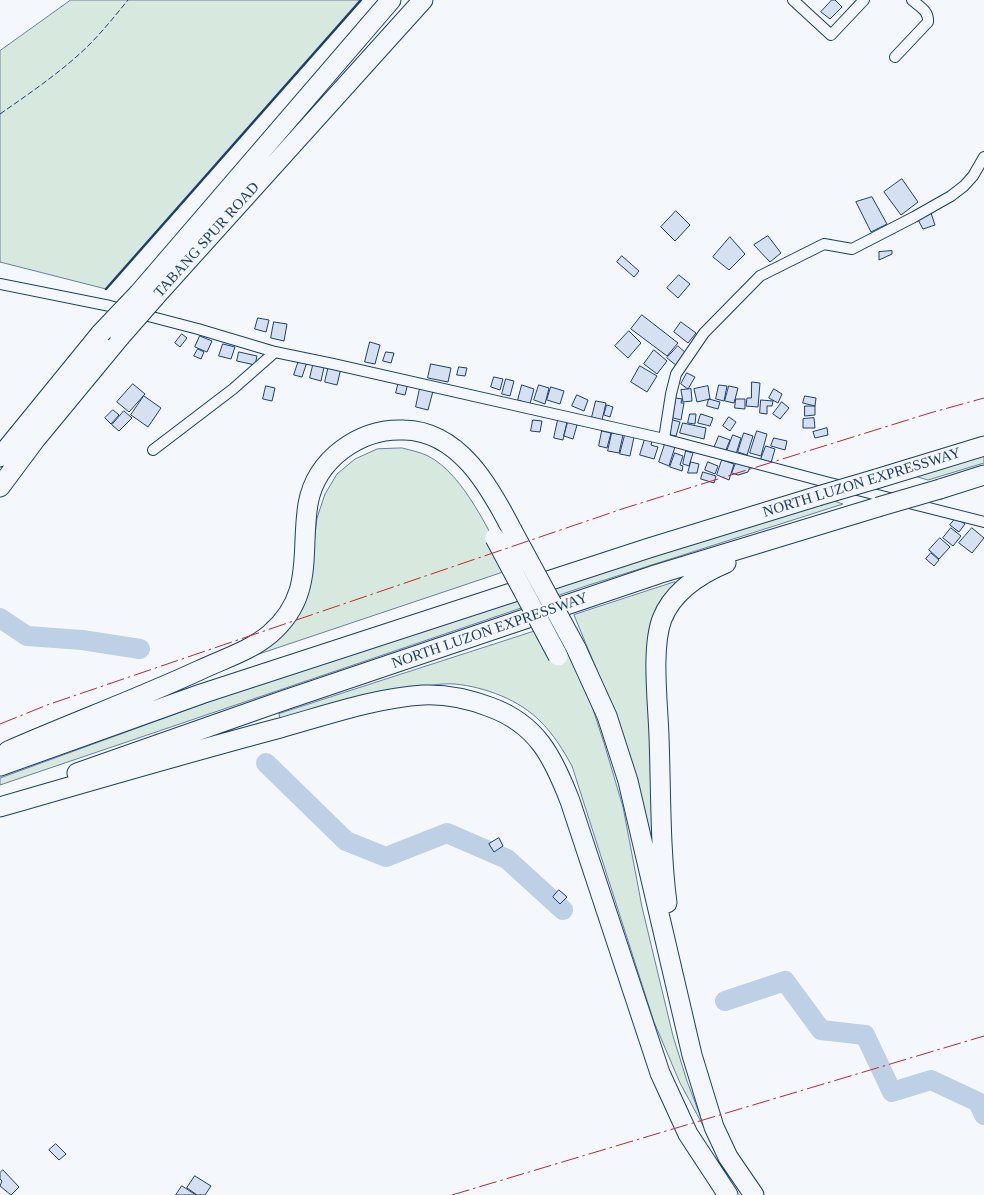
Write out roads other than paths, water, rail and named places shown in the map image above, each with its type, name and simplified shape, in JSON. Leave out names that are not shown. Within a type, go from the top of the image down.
[{"type":"highway","name":"TABANG SPUR ROAD","points":[[147,295],[391,0]]},
{"type":"highway","name":"TABANG SPUR ROAD","points":[[0,457],[147,295],[423,0]]},
{"type":"highway","name":"TABANG SPUR ROAD","points":[[0,487],[110,335]]},
{"type":"highway","points":[[0,755],[163,686],[249,647],[270,633],[287,614],[303,578],[308,503],[316,481],[336,455],[351,443],[394,429],[409,430],[439,439],[450,445],[482,478],[576,648],[607,716],[628,780],[692,1055],[714,1127],[728,1157],[754,1195]]},
{"type":"highway","name":"NORTH LUZON EXPRESSWAY","points":[[0,766],[201,694],[648,548],[984,446]]},
{"type":"highway","name":"NORTH LUZON EXPRESSWAY","points":[[0,800],[282,701],[648,577],[984,475]]},
{"type":"highway","points":[[678,991],[665,893],[657,648],[662,618],[683,589],[708,572],[836,521]]},
{"type":"highway","points":[[495,538],[558,656]]},
{"type":"highway","points":[[0,807],[242,738],[370,704],[424,695],[448,696],[478,703],[502,712],[537,736],[558,771],[570,801],[660,1074],[688,1134],[728,1195]]},
{"type":"street","points":[[793,0],[830,35],[864,0]]},
{"type":"street","points":[[895,57],[928,22],[926,12],[912,0]]},
{"type":"street","points":[[664,439],[670,394],[676,374],[704,333],[760,276],[824,244],[852,249],[914,217],[951,196],[964,186],[973,176],[984,157]]},
{"type":"street","points":[[0,284],[110,306],[275,352],[664,439],[984,522]]},
{"type":"street","points":[[153,450],[234,389],[247,375],[275,352]]},
{"type":"waterway","points":[[0,618],[27,636],[82,640],[140,649]]},
{"type":"waterway","points":[[266,763],[346,841],[386,857],[447,833],[507,859],[563,910]]},
{"type":"waterway","points":[[725,1001],[785,981],[821,1030],[865,1035],[892,1092],[931,1080],[978,1102],[984,1115]]}]
